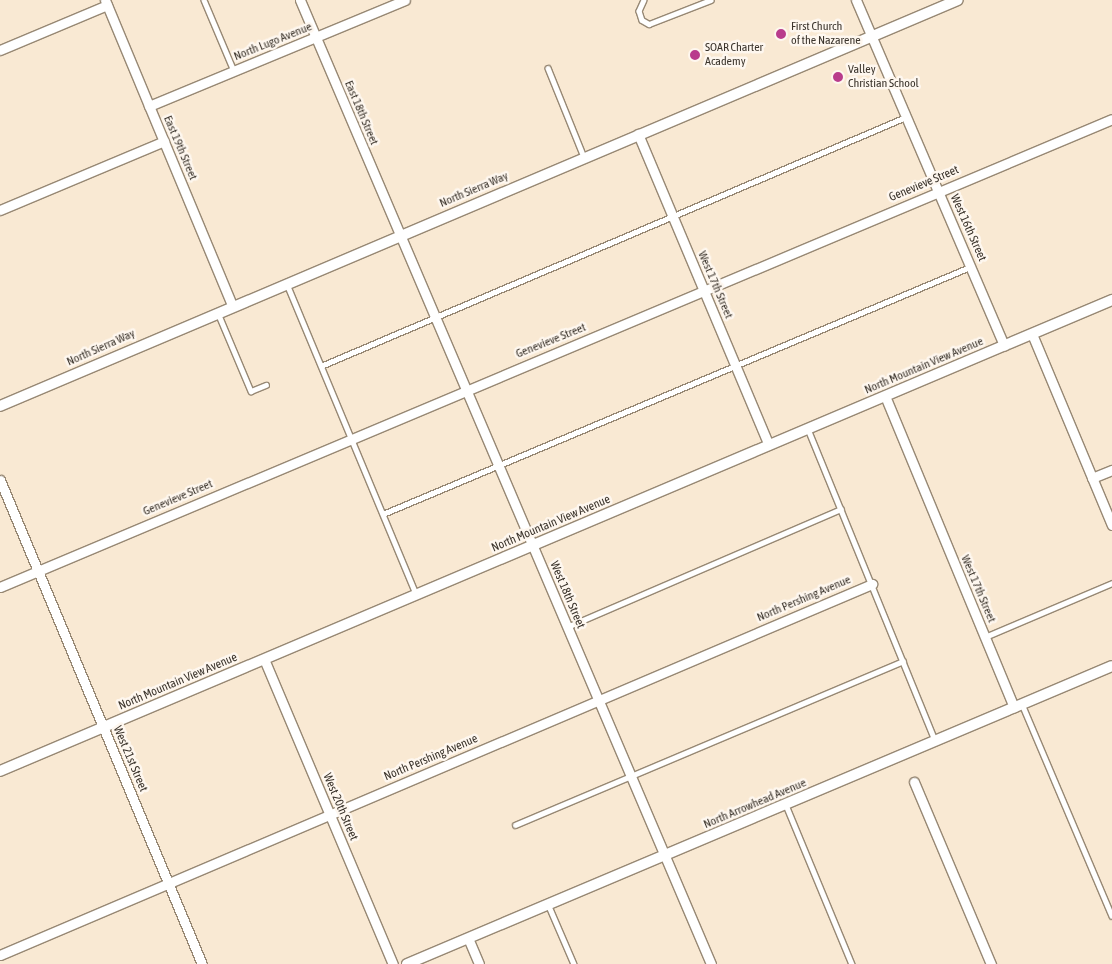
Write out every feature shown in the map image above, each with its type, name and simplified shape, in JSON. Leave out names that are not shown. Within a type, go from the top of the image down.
[{"type":"street","name":"East 18th Street","points":[[300,0],[399,235]]},
{"type":"street","name":"North Lugo Avenue","points":[[149,106],[405,0]]},
{"type":"street","name":"West 16th Street","points":[[856,0],[1004,346]]},
{"type":"street","name":"North Sierra Way","points":[[0,406],[286,282],[872,38],[958,0]]},
{"type":"street","points":[[0,50],[106,3]]},
{"type":"street","name":"East 19th Street","points":[[106,3],[232,305]]},
{"type":"street","name":"Genevieve Street","points":[[0,587],[1112,119]]},
{"type":"street","name":"West 17th Street","points":[[638,134],[769,446]]},
{"type":"street","points":[[0,210],[164,141]]},
{"type":"street","name":"West 18th Street","points":[[399,235],[711,964]]},
{"type":"street","name":"North Mountain View Avenue","points":[[0,771],[1112,300]]},
{"type":"street","points":[[1032,334],[1112,525]]},
{"type":"street","name":"West 17th Street","points":[[885,396],[985,637],[1018,706]]},
{"type":"street","points":[[1092,478],[1112,470]]},
{"type":"street","name":"West 21st Street","points":[[0,480],[202,964]]},
{"type":"street","name":"North Pershing Avenue","points":[[0,954],[872,584]]},
{"type":"street","name":"West 20th Street","points":[[264,659],[393,964]]},
{"type":"street","name":"North Arrowhead Avenue","points":[[408,964],[1112,666]]},
{"type":"street","points":[[914,782],[992,964]]},
{"type":"street","points":[[468,938],[479,964]]},
{"type":"lane","points":[[204,0],[234,71]]},
{"type":"lane","points":[[644,0],[639,11],[642,20],[649,24],[711,0]]},
{"type":"lane","points":[[548,68],[584,157]]},
{"type":"lane","points":[[321,366],[434,316],[906,117]]},
{"type":"lane","points":[[383,514],[971,266]]},
{"type":"lane","points":[[286,282],[416,595]]},
{"type":"lane","points":[[217,312],[251,391],[266,385]]},
{"type":"lane","points":[[808,429],[935,741]]},
{"type":"lane","points":[[567,627],[842,510]]},
{"type":"lane","points":[[985,637],[1112,583]]},
{"type":"lane","points":[[515,825],[903,662]]},
{"type":"lane","points":[[1018,706],[1112,916]]},
{"type":"lane","points":[[786,805],[852,964]]},
{"type":"lane","points":[[548,904],[574,964]]},
{"type":"place","name":"First Church of the Nazarene","points":[[781,34]]},
{"type":"place","name":"SOAR Charter Academy","points":[[695,55]]},
{"type":"place","name":"Valley Christian School","points":[[838,77]]}]
